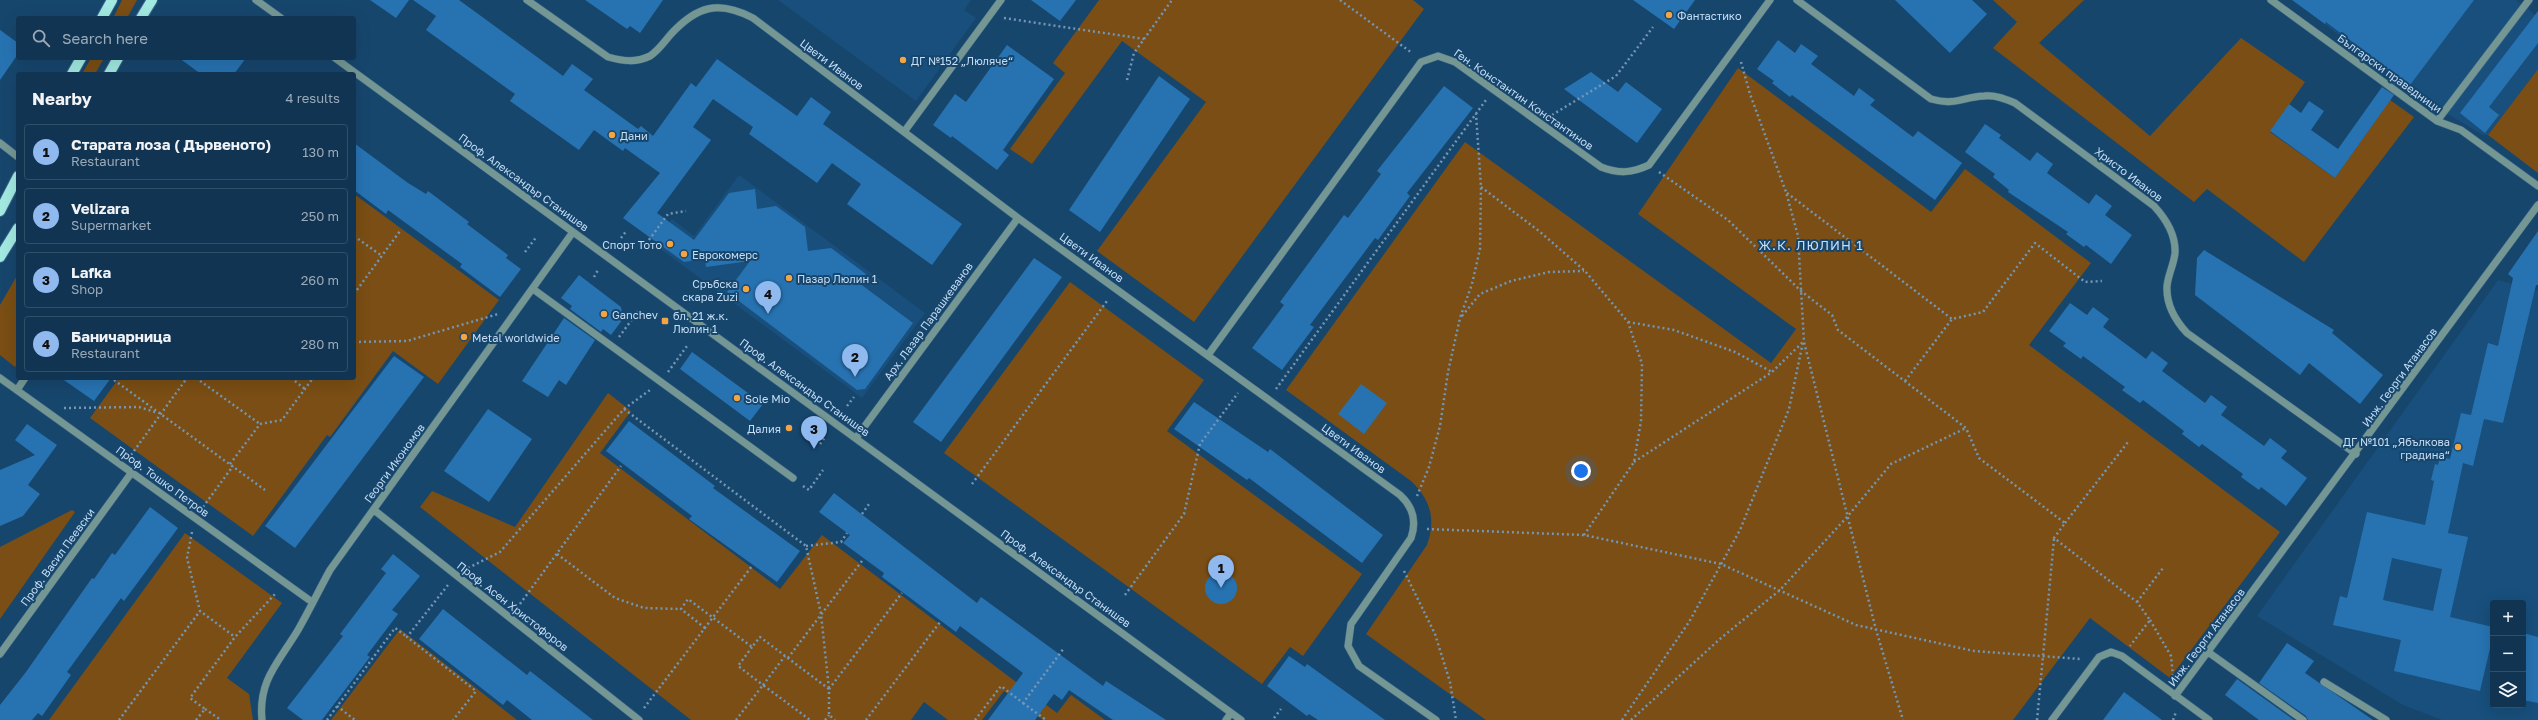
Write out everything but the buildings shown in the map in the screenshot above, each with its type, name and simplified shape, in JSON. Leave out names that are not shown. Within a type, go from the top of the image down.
[{"type":"main road","points":[[103,16],[112,0]]},
{"type":"main road","points":[[142,16],[152,0]]},
{"type":"main road","points":[[73,72],[80,60]]},
{"type":"main road","points":[[110,72],[117,60]]},
{"type":"main road","points":[[0,211],[16,180]]},
{"type":"main road","points":[[0,257],[16,231]]},
{"type":"street","points":[[256,0],[278,16]]},
{"type":"street","name":"Цвети Иванов","points":[[527,0],[608,57],[621,60],[636,60],[649,56],[660,48],[688,16],[704,8],[721,6],[738,9],[753,18],[1018,218],[1400,495],[1412,510]]},
{"type":"street","points":[[904,132],[1001,0]]},
{"type":"street","points":[[1649,165],[1770,0]]},
{"type":"street","name":"Христо Иванов","points":[[1797,0],[1931,99],[1943,102],[1956,102],[1984,96],[2000,97],[2015,103],[2154,206],[2166,219],[2173,235],[2175,252],[2167,286],[2169,304],[2176,320],[2187,333],[2356,454]]},
{"type":"street","name":"Български праведници","points":[[2271,0],[2437,121],[2461,130],[2538,186]]},
{"type":"street","points":[[2437,121],[2529,0]]},
{"type":"street","name":"Ген. Константин Константинов","points":[[1421,62],[1429,58],[1447,58],[1601,167],[1625,172],[1649,165]]},
{"type":"street","name":"Проф. Александър Станишев","points":[[338,60],[354,72]]},
{"type":"street","points":[[1208,355],[1421,62]]},
{"type":"street","name":"Проф. Александър Станишев","points":[[356,73],[1242,720]]},
{"type":"street","points":[[0,143],[16,155]]},
{"type":"street","name":"Инж. Георги Атанасов","points":[[2175,696],[2356,454],[2538,205]]},
{"type":"street","name":"Арх. Лазар Парашкеванов","points":[[856,438],[1018,218]]},
{"type":"street","name":"Георги Икономов","points":[[262,720],[264,688],[271,669],[298,630],[330,570],[573,232]]},
{"type":"street","points":[[533,289],[793,478]]},
{"type":"street","name":"Проф. Тошко Петров","points":[[0,378],[312,602]]},
{"type":"street","points":[[17,390],[24,380]]},
{"type":"street","name":"Проф. Васил Пеевски","points":[[0,654],[132,472]]},
{"type":"street","name":"Проф. Асен Христофоров","points":[[374,510],[638,719]]},
{"type":"street","points":[[1412,510],[1414,529],[1397,558],[1351,624],[1348,646],[1359,666],[1436,720]]},
{"type":"street","points":[[2052,720],[2099,656],[2111,652],[2122,656],[2208,720]]},
{"type":"street","points":[[2208,652],[2303,720]]},
{"type":"street","points":[[2324,682],[2386,720]]},
{"type":"street","points":[[1226,720],[1231,713]]},
{"type":"path","points":[[1127,80],[1134,53],[1172,0]]},
{"type":"path","points":[[1340,0],[1421,62]]},
{"type":"path","points":[[989,16],[1144,39]]},
{"type":"path","points":[[1540,123],[1616,76],[1654,27]]},
{"type":"path","points":[[1736,46],[1750,94],[1786,192],[1798,236],[1804,342],[1876,630],[1903,720]]},
{"type":"path","points":[[1269,399],[1494,90]]},
{"type":"path","points":[[1412,510],[1429,467],[1440,426],[1448,372],[1460,318],[1472,284],[1480,249],[1481,187],[1476,114]]},
{"type":"path","points":[[1649,165],[1728,220],[1801,291],[1832,315],[1838,330],[1966,428],[1979,458],[2065,523]]},
{"type":"path","points":[[1481,187],[1539,231],[1585,271],[1628,322],[1642,364],[1641,421],[1634,462]]},
{"type":"path","points":[[1786,192],[1952,319]]},
{"type":"path","points":[[646,244],[668,214],[686,211]]},
{"type":"path","points":[[621,238],[628,230]]},
{"type":"path","points":[[356,291],[400,231]]},
{"type":"path","points":[[525,252],[537,236]]},
{"type":"path","points":[[356,237],[382,256]]},
{"type":"path","points":[[1905,381],[1952,319],[1983,312],[2035,243],[2085,282],[2102,281]]},
{"type":"path","points":[[594,277],[598,270]]},
{"type":"path","points":[[1460,318],[1480,294],[1511,281],[1549,272],[1585,271]]},
{"type":"path","points":[[972,484],[1107,300]]},
{"type":"path","points":[[356,342],[407,341],[520,307]]},
{"type":"path","points":[[612,346],[639,310]]},
{"type":"path","points":[[1628,322],[1674,330],[1735,352],[1772,372]]},
{"type":"path","points":[[1584,535],[1634,462],[1772,372],[1804,342]]},
{"type":"path","points":[[1622,720],[1689,622],[1740,530],[1789,409],[1804,342]]},
{"type":"path","points":[[407,637],[456,575],[500,552],[624,409],[660,382],[687,346]]},
{"type":"path","points":[[114,380],[265,490]]},
{"type":"path","points":[[123,466],[186,380]]},
{"type":"path","points":[[199,380],[260,424]]},
{"type":"path","points":[[294,380],[305,388]]},
{"type":"path","points":[[235,637],[200,611],[187,558],[195,518],[260,424],[282,420],[311,380]]},
{"type":"path","points":[[1125,595],[1184,514],[1200,444],[1246,383]]},
{"type":"path","points":[[847,406],[854,397]]},
{"type":"path","points":[[42,408],[139,407],[161,414]]},
{"type":"path","points":[[624,409],[806,546],[821,614],[829,689],[829,715],[825,720]]},
{"type":"path","points":[[1632,720],[1720,638],[1780,590],[1847,517],[1891,464],[1966,428]]},
{"type":"path","points":[[820,444],[826,436]]},
{"type":"path","points":[[2037,720],[2054,538],[2128,442]]},
{"type":"path","points":[[510,618],[621,466]]},
{"type":"path","points":[[793,478],[809,490],[823,470]]},
{"type":"path","points":[[862,514],[869,504]]},
{"type":"path","points":[[1414,529],[1584,535],[1721,564],[1856,625],[1876,630],[1974,651],[2096,661]]},
{"type":"path","points":[[806,546],[841,542],[847,533]]},
{"type":"path","points":[[2054,538],[2137,602],[2150,620],[2171,656],[2175,696]]},
{"type":"path","points":[[557,554],[615,598],[644,608],[680,609],[705,628]]},
{"type":"path","points":[[1397,558],[1435,634],[1450,682],[1456,720]]},
{"type":"path","points":[[788,658],[862,561]]},
{"type":"path","points":[[638,719],[752,566]]},
{"type":"path","points":[[2137,602],[2163,568]]},
{"type":"path","points":[[221,720],[190,698],[235,637],[286,583]]},
{"type":"path","points":[[829,689],[902,594]]},
{"type":"path","points":[[680,609],[688,599],[752,647]]},
{"type":"path","points":[[119,720],[200,611]]},
{"type":"path","points":[[2122,656],[2150,620]]},
{"type":"path","points":[[866,720],[940,622]]},
{"type":"path","points":[[327,720],[395,628],[476,691],[454,720]]},
{"type":"path","points":[[810,720],[738,666],[760,637],[829,689]]},
{"type":"path","points":[[1023,703],[1064,648]]},
{"type":"path","points":[[736,720],[785,656]]},
{"type":"path","points":[[975,720],[1001,686],[1046,720]]},
{"type":"path","points":[[337,706],[355,720]]},
{"type":"path","points":[[196,720],[204,709]]},
{"type":"path","points":[[1274,718],[1281,709]]},
{"type":"path","points":[[829,715],[835,720]]},
{"type":"shaded area","points":[[122,0],[137,0],[128,16],[114,16]]},
{"type":"shaded area","name":"ДГ №152 „Люляче“","points":[[778,0],[971,0],[964,10],[976,18],[916,101]]},
{"type":"shaded area","points":[[1099,0],[1413,0],[1424,9],[1194,322],[1097,251],[1206,102],[1122,41],[1032,164],[1010,149],[1065,73],[1053,63]]},
{"type":"shaded area","points":[[1993,0],[2084,0],[2039,43],[2150,136],[2241,38],[2305,82],[2270,132],[2335,178],[2390,100],[2414,117],[2304,262],[2207,189],[2194,202],[1993,48],[2017,22]]},
{"type":"shaded area","points":[[2293,0],[2516,0],[2538,17],[2538,69],[2488,135],[2483,135],[2423,99]]},
{"type":"shaded area","points":[[90,60],[103,60],[96,72],[83,72]]},
{"type":"shaded area","points":[[1738,68],[1931,212],[1965,169],[2091,263],[2029,345],[2280,532],[2170,678],[2090,618],[2013,720],[1486,720],[1366,634],[1427,545],[1431,527],[1430,511],[1418,488],[1411,481],[1286,390],[1465,142],[1771,363],[1796,329],[1638,214]]},
{"type":"shaded area","points":[[2538,69],[2538,173],[2488,135]]},
{"type":"shaded area","name":"Пазар Люлин 1","points":[[739,175],[925,313],[862,398],[654,244],[672,219],[694,236]]},
{"type":"shaded area","points":[[356,195],[499,300],[438,384],[393,351],[330,437],[327,435],[253,536],[90,418],[118,380],[356,380]]},
{"type":"shaded area","points":[[16,277],[15,367],[0,355],[0,305]]},
{"type":"shaded area","name":"ДГ №101 „Ябълкова градина“","points":[[2498,280],[2538,291],[2538,720],[2442,720],[2403,705],[2257,616]]},
{"type":"shaded area","points":[[1070,282],[1204,380],[1167,431],[1362,574],[1303,656],[1290,647],[1262,684],[944,453]]},
{"type":"shaded area","points":[[608,393],[631,411],[600,453],[780,589],[822,535],[1057,713],[1071,695],[1105,720],[1043,720],[1004,691],[982,720],[948,720],[924,702],[911,720],[691,720],[420,507],[432,491],[515,527]]},
{"type":"shaded area","points":[[72,510],[75,512],[0,619],[0,547]]},
{"type":"shaded area","points":[[185,533],[282,603],[227,678],[249,694],[253,720],[49,720]]},
{"type":"shaded area","points":[[400,629],[517,720],[331,720]]},
{"type":"place","name":"Фантастико","points":[[1669,15]]},
{"type":"place","name":"ДГ №152 „Люляче“","points":[[903,60]]},
{"type":"place","name":"Дани","points":[[612,135]]},
{"type":"place","name":"Спорт Тото","points":[[670,244]]},
{"type":"place","name":"Еврокомерс","points":[[684,254]]},
{"type":"place","name":"Пазар Люлин 1","points":[[789,278]]},
{"type":"place","name":"Сръбска скара Zuzi","points":[[746,289]]},
{"type":"place","name":"Ganchev","points":[[604,314]]},
{"type":"place","name":"Баничарница","points":[[768,314]]},
{"type":"place","name":"бл. 21 ж.к. Люлин 1","points":[[665,321]]},
{"type":"place","name":"Metal worldwide","points":[[464,337]]},
{"type":"place","name":"Velizara","points":[[855,377]]},
{"type":"place","name":"Sole Mio","points":[[737,398]]},
{"type":"place","name":"Далия","points":[[789,428]]},
{"type":"place","name":"ДГ №101 „Ябълкова градина“","points":[[2458,447]]},
{"type":"place","name":"Lafka","points":[[814,449]]},
{"type":"place","name":"Старата лоза ( Дървеното)","points":[[1221,588]]},
{"type":"district","name":"Ж.К. ЛЮЛИН 1","points":[[1811,245]]}]
